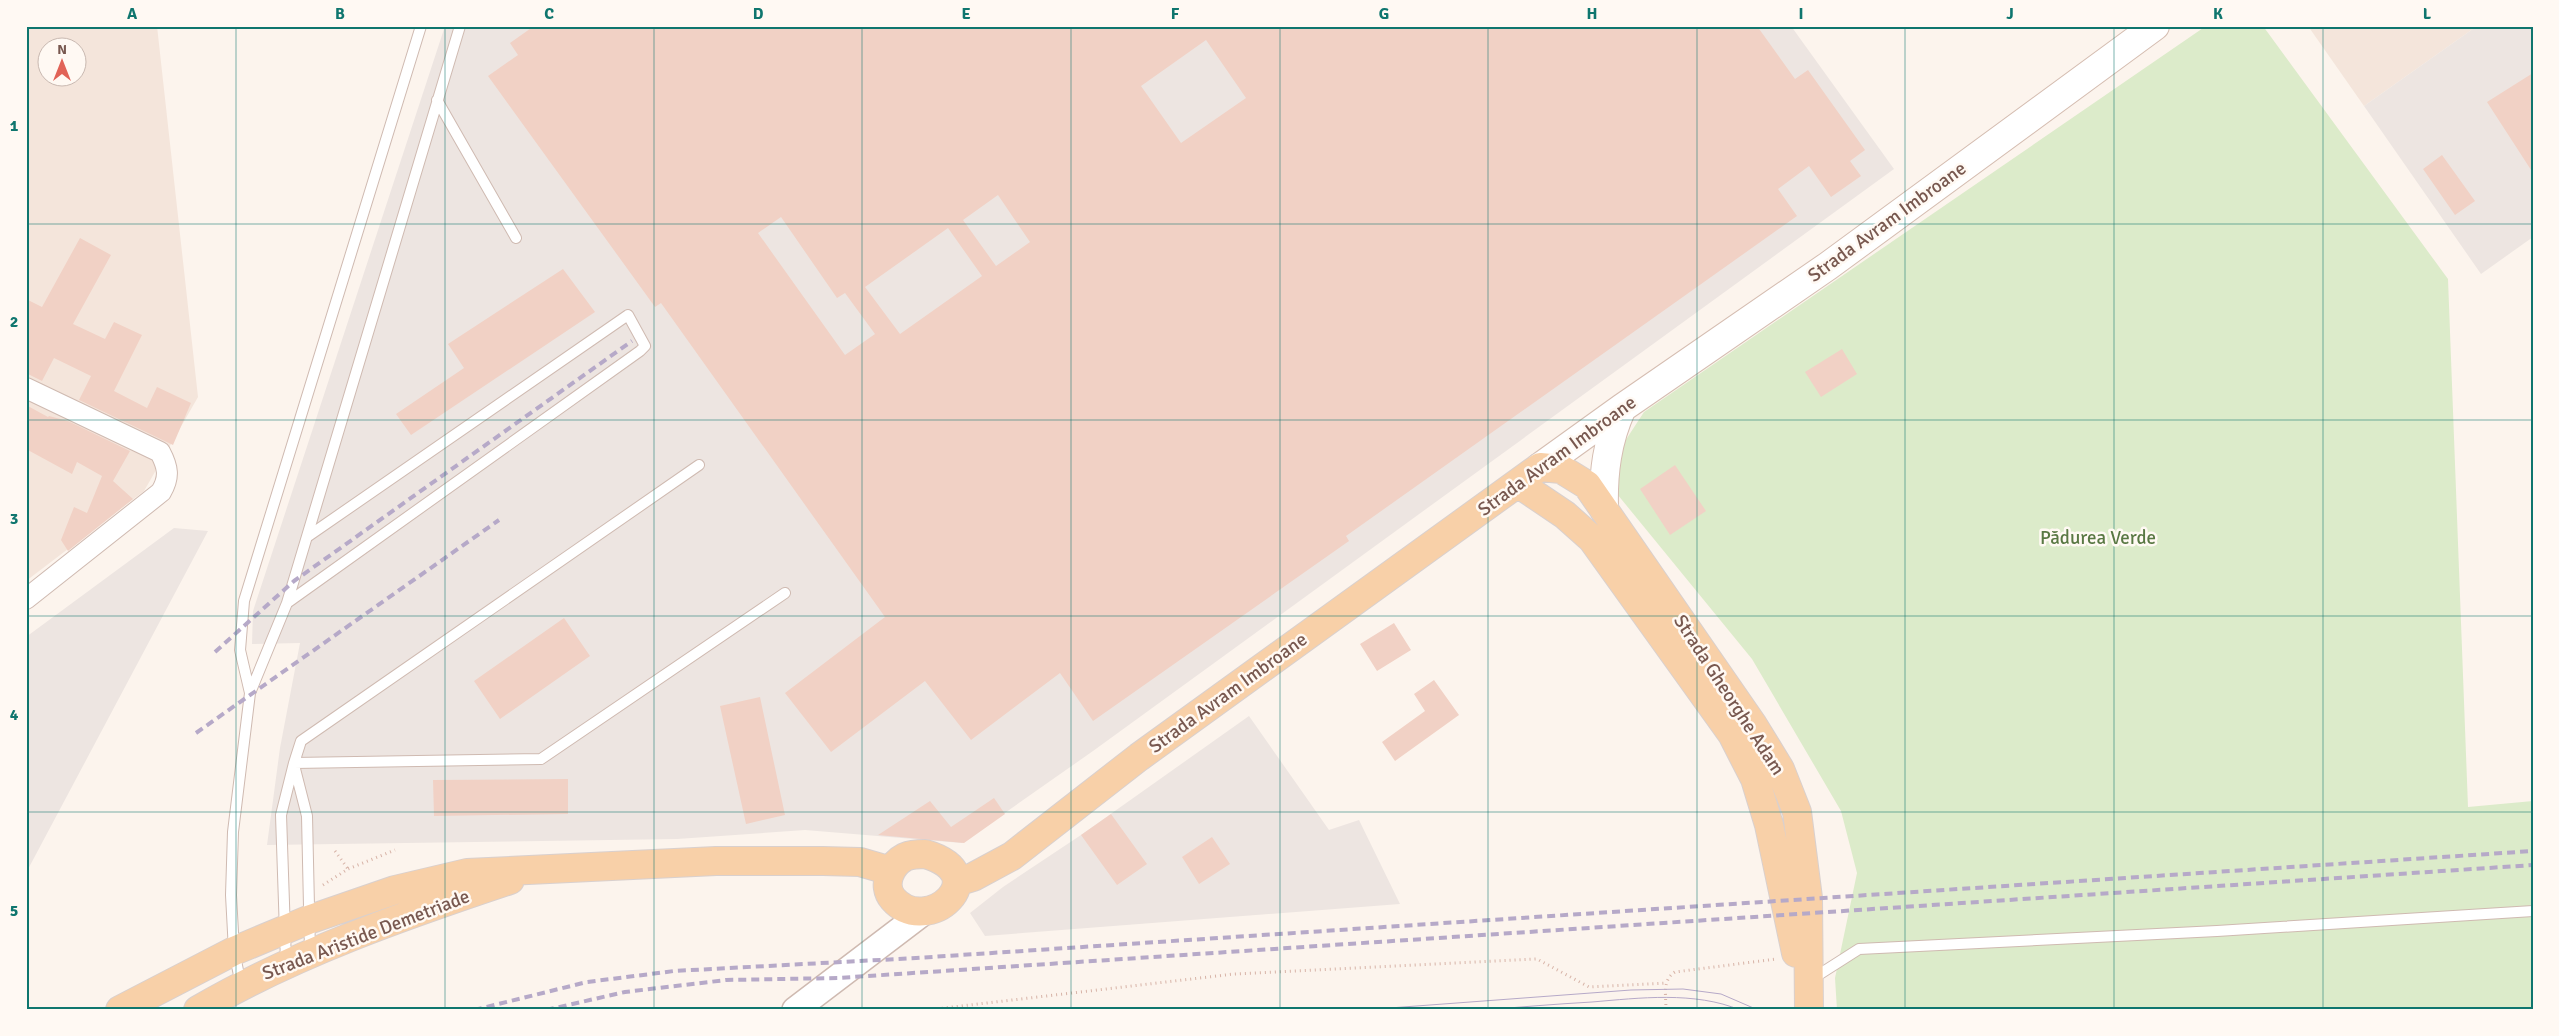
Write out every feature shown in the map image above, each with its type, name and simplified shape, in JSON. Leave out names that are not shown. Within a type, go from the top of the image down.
[{"type":"main road","name":"Strada Avram Imbroane","points":[[956,882],[973,877],[1012,856],[1147,751],[1622,408],[1828,266],[2155,26]]},
{"type":"main road","points":[[1604,509],[1603,477],[1611,434],[1622,408]]},
{"type":"main road","name":"Strada Gheorghe Adam","points":[[1540,467],[1561,468],[1587,485],[1753,725],[1780,769],[1797,812],[1808,898],[1808,1010]]},
{"type":"main road","name":"Strada Gheorghe Adam","points":[[1519,484],[1565,516],[1592,539],[1732,734],[1755,779],[1769,824],[1808,1010]]},
{"type":"main road","points":[[924,854],[948,864],[953,871],[956,882],[950,901],[936,909],[924,911],[914,910],[894,901],[888,887],[891,871],[896,862],[904,857],[924,854]]},
{"type":"main road","name":"Strada Aristide Demetriade","points":[[120,1010],[234,951],[296,925],[395,890],[467,873],[540,870],[580,866],[823,860],[860,862],[891,871]]},
{"type":"main road","name":"Strada Aristide Demetriade","points":[[198,1010],[241,985],[298,958],[423,909],[540,870]]},
{"type":"street","points":[[26,388],[160,452],[167,465],[167,482],[161,492],[26,599]]},
{"type":"street","points":[[882,942],[894,901]]},
{"type":"street","points":[[795,1010],[924,911]]},
{"type":"lane","points":[[250,693],[240,650],[244,601],[421,26]]},
{"type":"lane","points":[[241,985],[234,951],[232,895],[233,832],[250,693],[287,603],[460,26]]},
{"type":"lane","points":[[437,100],[516,238]]},
{"type":"lane","points":[[287,603],[640,351],[644,346],[643,339],[628,315],[307,537]]},
{"type":"lane","points":[[298,958],[296,925],[282,815],[301,741],[699,465]]},
{"type":"lane","points":[[294,763],[541,759],[785,593]]},
{"type":"lane","points":[[294,763],[307,816],[296,925],[298,958]]},
{"type":"lane","points":[[1809,981],[1859,949],[2217,931],[2533,911]]},
{"type":"path","points":[[335,851],[348,869]]},
{"type":"path","points":[[1666,1010],[1666,983],[1668,977],[1675,972],[1797,957]]},
{"type":"path","points":[[927,1010],[1234,974],[1537,959],[1589,987],[1666,983]]},
{"type":"shaded area","points":[[26,26],[157,26],[198,397],[144,491],[26,581]]},
{"type":"shaded area","points":[[445,26],[1791,26],[1894,169],[1093,751],[962,843],[805,830],[677,839],[267,845],[280,748],[300,643],[252,644],[253,611]]},
{"type":"shaded area","points":[[2308,26],[2477,26],[2364,106]]},
{"type":"shaded area","points":[[2477,26],[2533,26],[2533,237],[2481,274],[2364,106]]},
{"type":"shaded area","points":[[174,528],[208,531],[26,873],[26,637]]},
{"type":"shaded area","points":[[1249,716],[1329,830],[1359,820],[1400,904],[985,936],[970,913],[1003,887],[1081,835]]},
{"type":"green space","name":"Pădurea Verde","points":[[2206,26],[2263,26],[2448,279],[2468,807],[2533,801],[2533,1010],[1837,1010],[1835,978],[1857,873],[1841,811],[1752,659],[1613,489],[1614,458],[1644,412]]},
{"type":"building","points":[[534,26],[1757,26],[1795,79],[1808,70],[1865,150],[1850,161],[1861,176],[1831,197],[1809,166],[1778,189],[1797,216],[1346,536],[1349,541],[1093,721],[1060,673],[971,740],[925,681],[831,752],[785,693],[885,617],[661,303],[655,307],[488,76],[518,55],[510,43]],"holes":[[[1206,40],[1246,98],[1181,143],[1141,86]],[[998,195],[1030,242],[996,266],[963,220]],[[781,217],[837,298],[845,293],[875,334],[845,355],[758,233]],[[948,228],[982,276],[900,334],[865,287]]]},
{"type":"building","points":[[2533,73],[2533,173],[2487,102]]},
{"type":"building","points":[[2442,155],[2475,201],[2455,215],[2423,169]]},
{"type":"building","points":[[80,238],[111,255],[73,324],[105,339],[114,322],[142,335],[114,391],[147,408],[157,387],[191,403],[173,445],[79,400],[91,376],[54,358],[42,381],[26,373],[26,299],[42,307]]},
{"type":"building","points":[[563,269],[595,312],[411,435],[396,414],[464,368],[448,344]]},
{"type":"building","points":[[1842,349],[1857,374],[1821,397],[1805,372]]},
{"type":"building","points":[[26,405],[48,417],[68,421],[130,451],[113,481],[133,499],[68,551],[61,540],[74,507],[87,513],[102,476],[77,462],[72,474],[26,449]]},
{"type":"building","points":[[1675,465],[1706,511],[1670,535],[1640,489]]},
{"type":"building","points":[[564,618],[590,656],[500,719],[474,681]]},
{"type":"building","points":[[1394,623],[1411,650],[1377,671],[1360,644]]},
{"type":"building","points":[[1434,680],[1459,715],[1395,761],[1382,742],[1425,711],[1414,694]]},
{"type":"building","points":[[760,697],[785,815],[746,824],[720,706]]},
{"type":"building","points":[[568,779],[568,814],[434,816],[433,780]]},
{"type":"building","points":[[994,798],[1005,814],[964,843],[878,835],[930,801],[951,827]]},
{"type":"building","points":[[1111,814],[1147,864],[1117,885],[1081,835]]},
{"type":"building","points":[[1212,837],[1230,864],[1199,884],[1182,857]]},
{"type":"tram line","points":[[1363,1010],[1631,990],[1683,989],[1721,994],[1758,1010]]},
{"type":"tram line","points":[[1485,1010],[1667,997],[1704,1000],[1740,1010]]},
{"type":"railway","points":[[215,652],[294,581],[632,341]]},
{"type":"railway","points":[[196,733],[499,520]]},
{"type":"railway","points":[[474,1010],[587,982],[674,971],[916,958],[2533,851]]},
{"type":"railway","points":[[546,1010],[625,992],[726,980],[838,978],[2533,865]]}]
